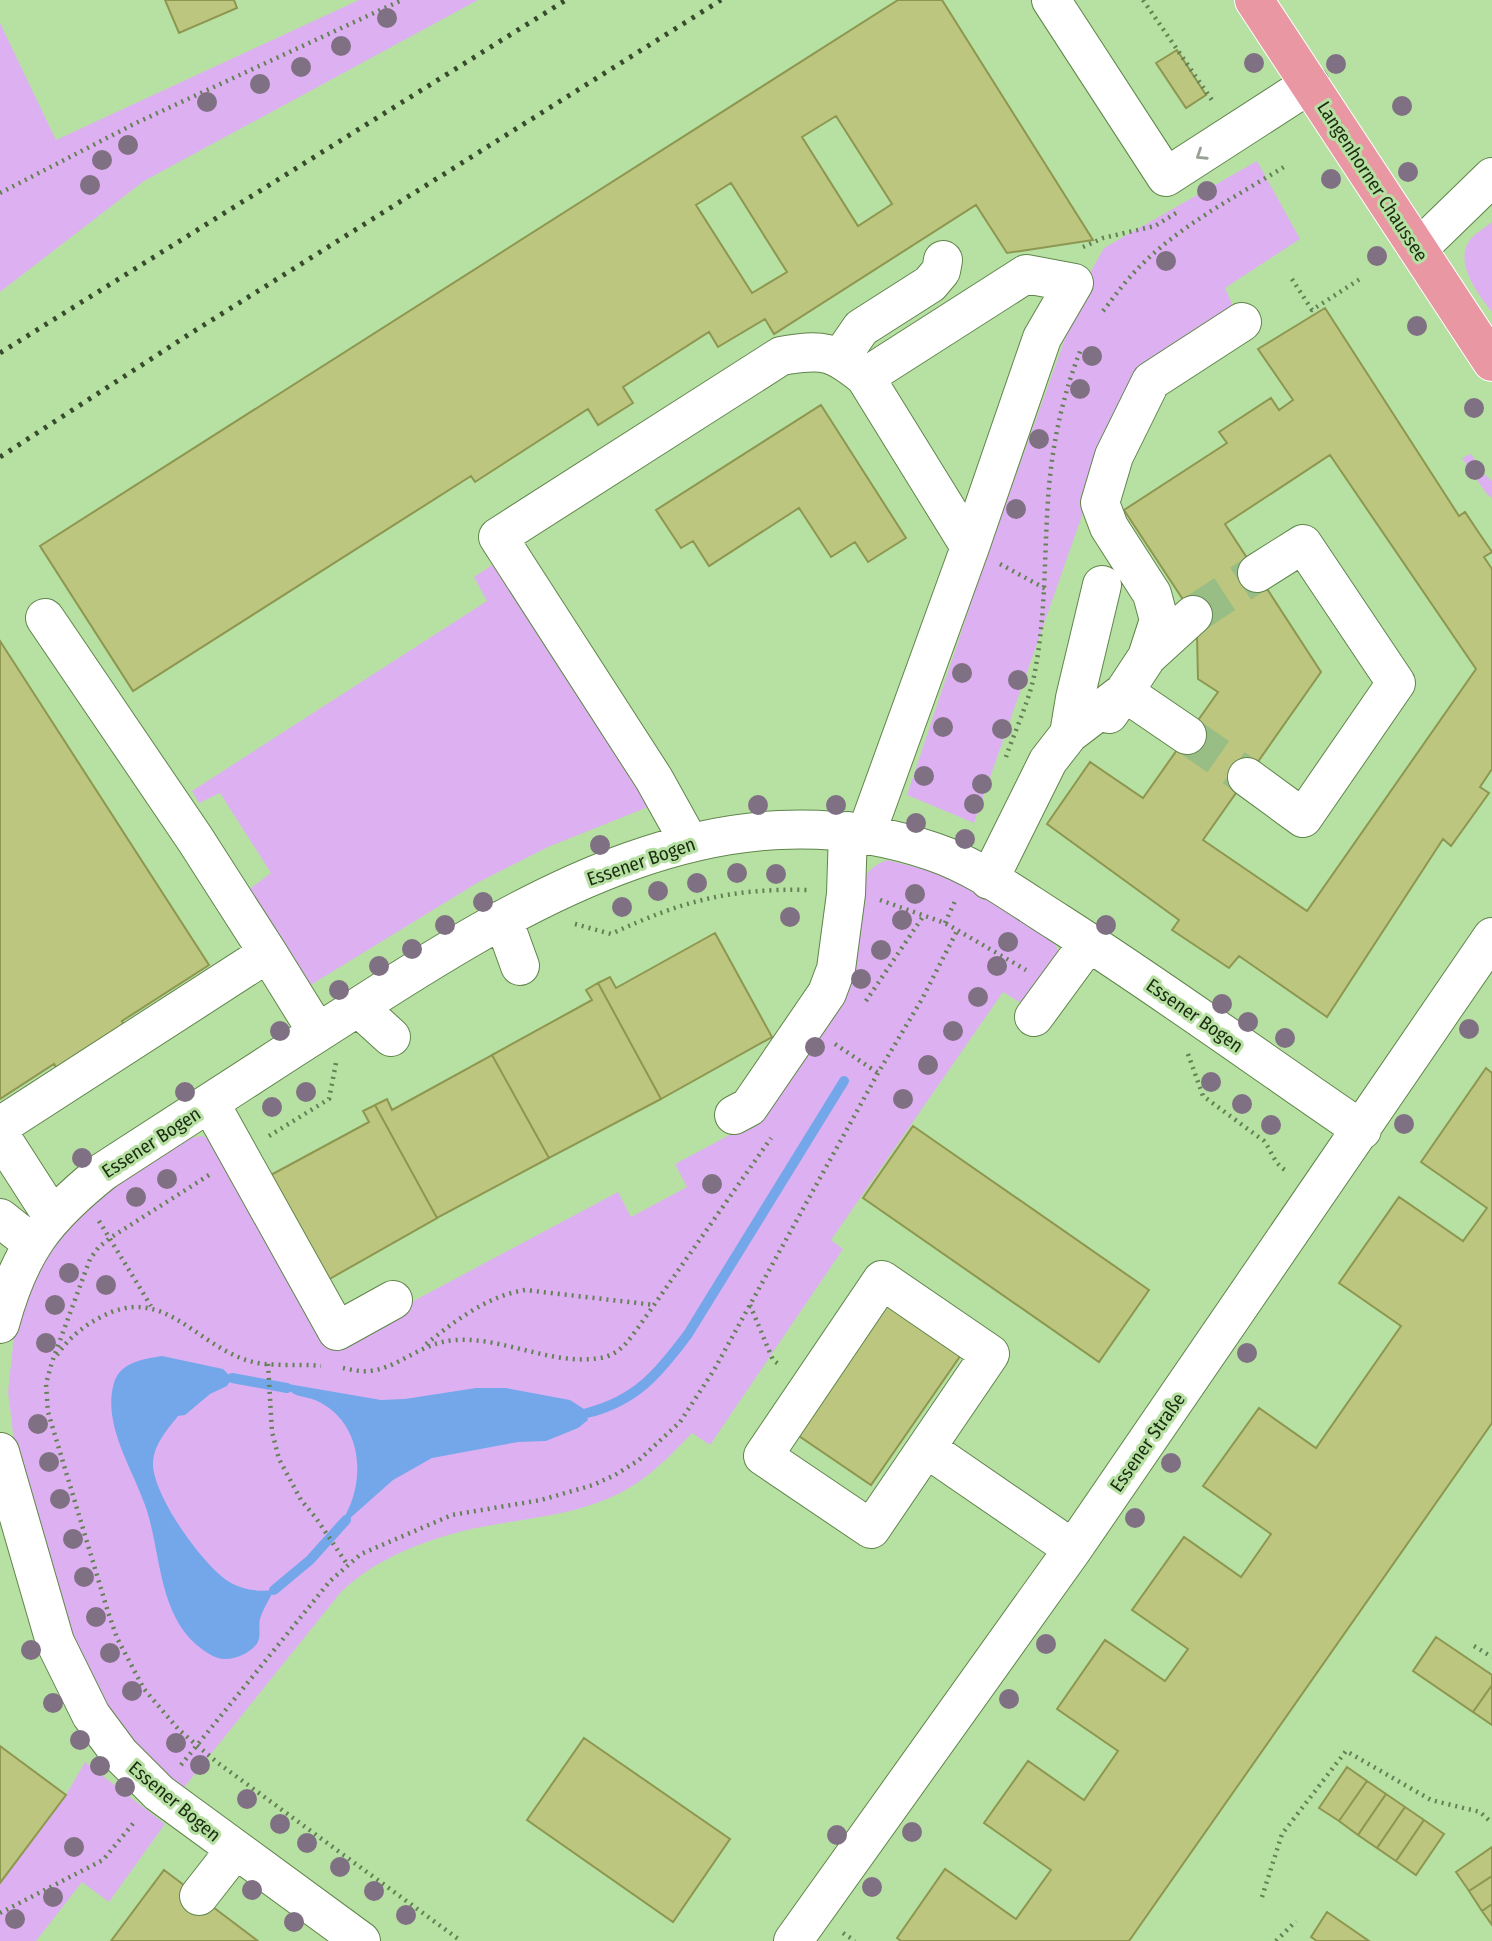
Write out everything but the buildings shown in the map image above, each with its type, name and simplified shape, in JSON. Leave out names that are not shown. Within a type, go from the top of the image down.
[{"type":"main road","name":"Langenhorner Chaussee","points":[[1254,0],[1492,362]]},
{"type":"street","points":[[1051,0],[1166,177],[1310,84]]},
{"type":"street","points":[[1418,249],[1492,177]]},
{"type":"street","points":[[853,367],[861,328],[930,284],[941,271],[943,260]]},
{"type":"street","points":[[734,1115],[749,1107],[821,1034],[827,993],[836,968],[857,832],[970,547],[1042,338],[1074,283],[1026,274],[853,367]]},
{"type":"street","points":[[1147,657],[1159,621],[1152,594],[1109,527],[1100,503],[1114,456],[1151,381],[1242,322]]},
{"type":"street","points":[[688,842],[654,779],[498,537],[781,356],[810,351],[853,367],[970,547]]},
{"type":"street","points":[[1247,777],[1303,818],[1396,683],[1303,544],[1257,573]]},
{"type":"street","points":[[1069,734],[1102,584]]},
{"type":"street","points":[[989,880],[1076,763],[1147,657],[1193,615]]},
{"type":"street","points":[[45,618],[195,839],[317,1032]]},
{"type":"street","points":[[989,880],[1048,761],[1069,734],[1124,692]]},
{"type":"street","points":[[1124,692],[1187,735]]},
{"type":"street","name":"Essener Bogen","points":[[3,1304],[21,1264],[42,1230],[80,1190],[104,1171],[317,1032],[375,1023],[471,935],[583,879],[638,858],[688,842],[765,830],[805,828],[857,832],[935,852],[989,880],[1089,943],[1362,1130]]},
{"type":"street","points":[[503,919],[520,966]]},
{"type":"street","name":"Essener Straße","points":[[793,1941],[1073,1549],[1492,937]]},
{"type":"street","points":[[1044,1003],[1089,943]]},
{"type":"street","points":[[0,1126],[268,953]]},
{"type":"street","points":[[210,1103],[337,1331],[393,1300]]},
{"type":"street","points":[[0,1135],[42,1230]]},
{"type":"street","points":[[0,1218],[42,1230]]},
{"type":"street","points":[[882,1280],[990,1353],[926,1448],[871,1529],[763,1456],[882,1280]]},
{"type":"street","points":[[926,1448],[1073,1549]]},
{"type":"street","name":"Essener Bogen","points":[[0,1452],[46,1618],[71,1680],[90,1716],[126,1760],[159,1793],[361,1941]]},
{"type":"street","points":[[199,1896],[235,1850]]},
{"type":"path","points":[[0,193],[136,123],[402,0]]},
{"type":"path","points":[[1143,0],[1234,134]]},
{"type":"path","points":[[1079,249],[1103,238],[1155,226],[1178,212]]},
{"type":"path","points":[[1292,279],[1312,310],[1360,279]]},
{"type":"path","points":[[970,547],[1046,589]]},
{"type":"path","points":[[572,924],[611,934],[689,902],[722,895],[785,890],[876,899],[958,929],[996,951],[1044,1003]]},
{"type":"path","points":[[864,1003],[924,915]]},
{"type":"path","points":[[0,1913],[103,1860],[330,1581],[347,1564],[374,1547],[452,1516],[566,1493],[615,1475],[639,1461],[680,1422],[698,1397],[922,999],[958,929]]},
{"type":"path","points":[[375,1023],[338,1053],[329,1099],[239,1154],[98,1248],[85,1270],[52,1362],[46,1384],[48,1412],[117,1639],[144,1689],[162,1712],[197,1745],[461,1941]]},
{"type":"path","points":[[821,1034],[843,1034]]},
{"type":"path","points":[[821,1034],[827,1056]]},
{"type":"path","points":[[821,1034],[878,1073]]},
{"type":"path","points":[[1188,1052],[1203,1096],[1264,1141],[1275,1164],[1285,1170],[1292,1160]]},
{"type":"path","points":[[423,1347],[460,1339],[486,1341],[559,1356],[601,1358],[614,1354],[626,1345],[655,1305],[772,1135]]},
{"type":"path","points":[[80,1190],[151,1307]]},
{"type":"path","points":[[338,1368],[369,1371],[387,1367],[423,1347],[461,1317],[505,1293],[525,1290],[655,1305]]},
{"type":"path","points":[[750,1304],[773,1360],[810,1387]]},
{"type":"path","points":[[52,1362],[62,1348],[89,1324],[108,1313],[129,1306],[151,1307],[178,1320],[231,1354],[248,1361],[268,1366],[293,1363],[327,1366]]},
{"type":"path","points":[[268,1366],[272,1433],[279,1458],[301,1500],[347,1564]]},
{"type":"path","points":[[1474,1646],[1492,1657]]},
{"type":"path","points":[[1262,1897],[1282,1834],[1346,1751],[1431,1800],[1480,1812],[1492,1823]]},
{"type":"path","points":[[1276,1941],[1296,1921]]},
{"type":"shaded area","points":[[359,0],[478,0],[144,181],[0,292],[0,23],[56,140]]},
{"type":"shaded area","points":[[1257,161],[1300,239],[1225,288],[1234,308],[1130,379],[974,823],[907,795],[981,573],[1086,280],[1104,248]]},
{"type":"shaded area","points":[[1492,222],[1492,312],[1470,278],[1464,259],[1470,240]]},
{"type":"shaded area","points":[[1471,454],[1492,481],[1492,498],[1462,458]]},
{"type":"shaded area","points":[[497,562],[642,784],[648,807],[548,847],[477,883],[309,986],[247,891],[271,873],[220,793],[199,803],[192,791],[487,601],[474,577]]},
{"type":"shaded area","points":[[887,860],[927,870],[959,882],[1010,911],[1052,940],[1057,948],[1057,957],[1024,1005],[1003,992],[831,1240],[843,1249],[710,1445],[692,1433],[668,1458],[641,1480],[605,1500],[569,1511],[440,1537],[404,1551],[370,1569],[341,1592],[182,1790],[130,1743],[80,1663],[14,1441],[8,1392],[14,1336],[36,1274],[65,1230],[113,1188],[190,1138],[202,1136],[213,1140],[331,1345],[618,1192],[631,1217],[687,1187],[675,1164],[741,1129],[862,881],[872,868]]},
{"type":"shaded area","points":[[85,1762],[165,1824],[109,1902],[82,1882],[36,1941],[0,1941],[0,1883],[66,1795]]},
{"type":"water","points":[[162,1356],[223,1369],[232,1378],[227,1386],[210,1394],[185,1415],[178,1416],[158,1443],[153,1463],[161,1493],[170,1511],[207,1562],[231,1583],[252,1590],[274,1590],[260,1619],[258,1642],[245,1654],[232,1658],[217,1658],[203,1650],[188,1636],[177,1620],[163,1583],[145,1505],[115,1429],[111,1398],[117,1376],[127,1366]]},
{"type":"water","points":[[288,1384],[381,1400],[476,1388],[506,1388],[570,1400],[584,1409],[588,1420],[578,1428],[546,1441],[518,1442],[432,1458],[393,1480],[348,1520],[345,1516],[356,1484],[357,1467],[356,1450],[351,1435],[330,1409],[315,1400],[292,1393],[287,1388]]},
{"type":"waterway","points":[[587,1413],[619,1401],[645,1384],[688,1334],[844,1081]]},
{"type":"waterway","points":[[232,1378],[287,1388]]},
{"type":"waterway","points":[[274,1590],[310,1560],[346,1520]]},
{"type":"tunnel","points":[[1193,615],[1257,573]]},
{"type":"tunnel","points":[[1187,735],[1247,777]]},
{"type":"railway","points":[[0,353],[566,0]]},
{"type":"railway","points":[[0,457],[188,335],[721,0]]}]
